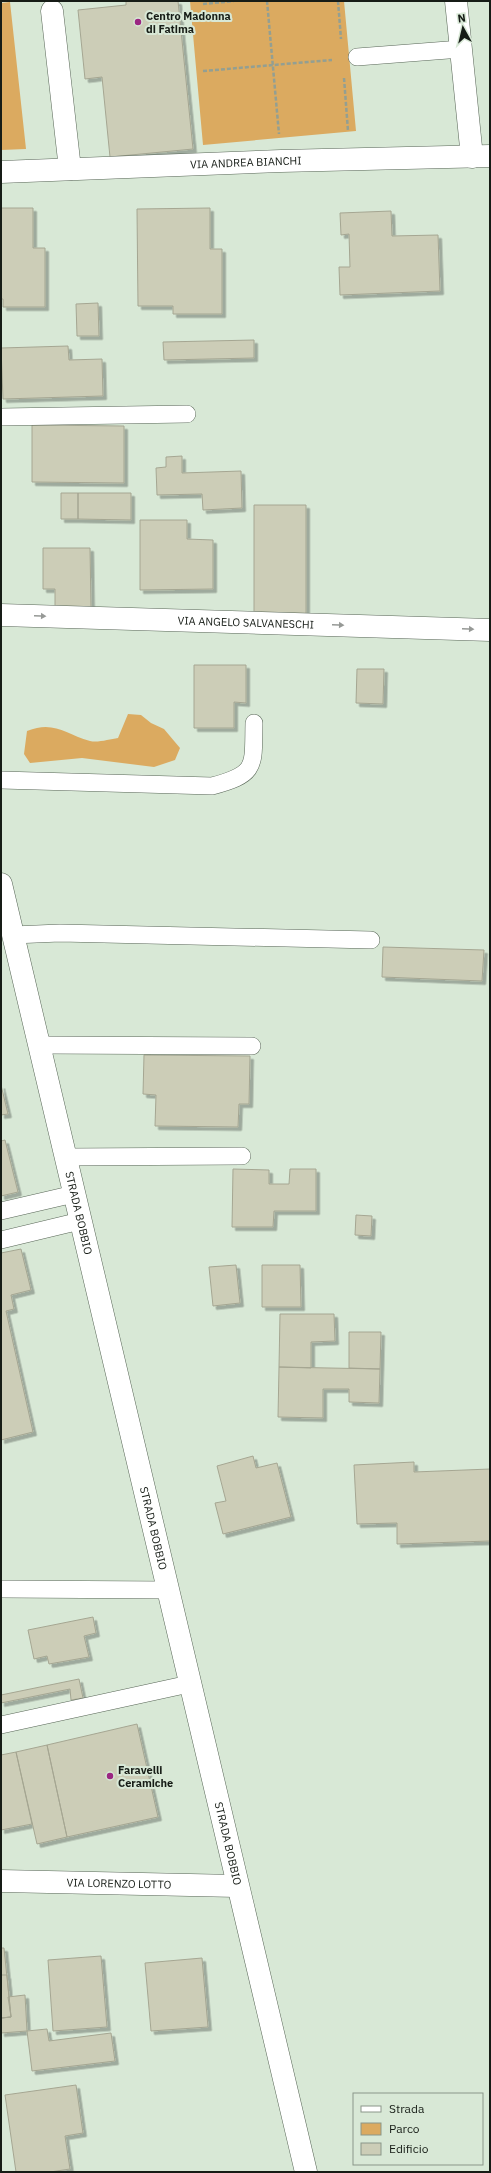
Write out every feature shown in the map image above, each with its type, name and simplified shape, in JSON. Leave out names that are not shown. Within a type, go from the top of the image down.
[{"type":"street","points":[[456,1],[461,49],[481,156]]},
{"type":"street","points":[[52,11],[70,169]]},
{"type":"street","name":"VIA ANDREA BIANCHI","points":[[1,172],[281,161],[481,156]]},
{"type":"street","name":"VIA ANGELO SALVANESCHI","points":[[1,615],[490,630]]},
{"type":"street","name":"STRADA BOBBIO","points":[[1,884],[189,1684],[306,2172]]},
{"type":"street","name":"VIA LORENZO LOTTO","points":[[1,1881],[237,1886]]},
{"type":"lane","points":[[356,57],[461,49]]},
{"type":"lane","points":[[1,417],[187,414]]},
{"type":"lane","points":[[1,780],[212,786],[236,780],[250,768],[253,757],[254,723]]},
{"type":"lane","points":[[13,935],[60,933],[371,940]]},
{"type":"lane","points":[[39,1045],[252,1046]]},
{"type":"lane","points":[[65,1157],[242,1156]]},
{"type":"lane","points":[[1,1211],[74,1194]]},
{"type":"lane","points":[[1,1240],[80,1221]]},
{"type":"lane","points":[[1,1589],[167,1590]]},
{"type":"lane","points":[[1,1725],[189,1684]]},
{"type":"path","points":[[204,4],[234,1]]},
{"type":"path","points":[[267,1],[281,161]]},
{"type":"path","points":[[203,71],[356,57]]},
{"type":"green space","points":[[190,1],[344,1],[356,131],[203,145]]},
{"type":"green space","points":[[10,2],[26,149],[1,150],[1,3]]},
{"type":"green space","points":[[128,714],[141,715],[151,723],[164,729],[180,748],[175,760],[154,767],[82,758],[30,763],[24,754],[27,731],[36,728],[52,727],[90,741],[104,741],[118,738]]},
{"type":"building","points":[[126,1],[178,1],[193,149],[110,157],[102,77],[85,79],[78,10],[126,5]]},
{"type":"building","points":[[1,208],[33,208],[33,248],[45,248],[45,307],[3,307],[3,299],[1,299]]},
{"type":"building","points":[[210,208],[210,249],[222,249],[222,314],[173,314],[173,306],[138,306],[137,209]]},
{"type":"building","points":[[391,211],[392,236],[438,235],[440,291],[340,295],[339,267],[350,267],[349,234],[341,235],[340,213]]},
{"type":"building","points":[[98,303],[99,336],[77,336],[76,304]]},
{"type":"building","points":[[254,340],[254,358],[164,360],[163,342]]},
{"type":"building","points":[[68,346],[69,360],[102,359],[103,396],[3,399],[1,348]]},
{"type":"building","points":[[32,425],[124,426],[124,483],[32,482]]},
{"type":"building","points":[[182,456],[182,473],[241,471],[242,508],[203,510],[202,494],[157,495],[156,468],[166,467],[166,457]]},
{"type":"building","points":[[61,493],[78,493],[78,519],[61,519]]},
{"type":"building","points":[[78,493],[131,493],[131,520],[78,519]]},
{"type":"building","points":[[254,505],[306,505],[306,616],[254,616]]},
{"type":"building","points":[[140,520],[187,520],[187,539],[213,540],[213,589],[140,590]]},
{"type":"building","points":[[43,548],[90,548],[91,608],[55,608],[55,589],[43,589]]},
{"type":"building","points":[[194,665],[246,665],[246,703],[234,702],[234,728],[194,728]]},
{"type":"building","points":[[357,669],[384,669],[383,704],[356,703]]},
{"type":"building","points":[[383,947],[484,950],[482,981],[382,977]]},
{"type":"building","points":[[144,1055],[250,1056],[249,1104],[239,1104],[238,1127],[155,1126],[156,1095],[143,1094]]},
{"type":"building","points":[[1,1085],[8,1114],[1,1115]]},
{"type":"building","points":[[5,1140],[18,1192],[1,1196],[1,1141]]},
{"type":"building","points":[[233,1169],[269,1170],[269,1184],[289,1184],[290,1169],[316,1169],[316,1211],[274,1211],[273,1227],[232,1227]]},
{"type":"building","points":[[356,1215],[372,1216],[371,1236],[355,1235]]},
{"type":"building","points":[[21,1249],[31,1290],[11,1295],[14,1309],[6,1311],[33,1432],[1,1440],[1,1253]]},
{"type":"building","points":[[236,1265],[240,1303],[213,1306],[209,1267]]},
{"type":"building","points":[[262,1265],[300,1265],[301,1307],[262,1307]]},
{"type":"building","points":[[280,1314],[334,1314],[335,1341],[311,1342],[311,1368],[279,1367]]},
{"type":"building","points":[[349,1332],[381,1332],[380,1369],[349,1368]]},
{"type":"building","points":[[279,1367],[380,1369],[379,1403],[349,1402],[349,1389],[323,1389],[323,1418],[278,1417]]},
{"type":"building","points":[[253,1456],[256,1468],[277,1463],[291,1517],[223,1534],[215,1503],[226,1501],[217,1466]]},
{"type":"building","points":[[414,1462],[414,1472],[490,1469],[490,1541],[397,1544],[397,1523],[357,1524],[354,1465]]},
{"type":"building","points":[[93,1617],[96,1633],[84,1636],[89,1657],[49,1664],[47,1656],[34,1659],[28,1630]]},
{"type":"building","points":[[79,1679],[83,1698],[71,1700],[70,1689],[1,1703],[1,1695]]},
{"type":"building","points":[[137,1724],[158,1817],[67,1837],[47,1745]]},
{"type":"building","points":[[47,1745],[67,1837],[37,1844],[16,1752]]},
{"type":"building","points":[[16,1752],[32,1824],[1,1830],[1,1755]]},
{"type":"building","points":[[1,1948],[4,1948],[11,2017],[1,2018]]},
{"type":"building","points":[[101,1956],[107,2027],[53,2031],[48,1960]]},
{"type":"building","points":[[202,1958],[208,2027],[151,2031],[145,1963]]},
{"type":"building","points":[[1,1975],[7,1975],[11,2017],[1,2018]]},
{"type":"building","points":[[25,1995],[27,2031],[1,2033],[1,2018],[11,2017],[8,1997]]},
{"type":"building","points":[[47,2029],[49,2041],[111,2033],[115,2061],[32,2071],[27,2031]]},
{"type":"building","points":[[76,2085],[83,2133],[65,2136],[70,2169],[50,2172],[16,2172],[5,2095]]},
{"type":"place","name":"Centro Madonna di Fatima","points":[[138,22]]},
{"type":"place","name":"Faravelli Ceramiche","points":[[110,1776]]}]
